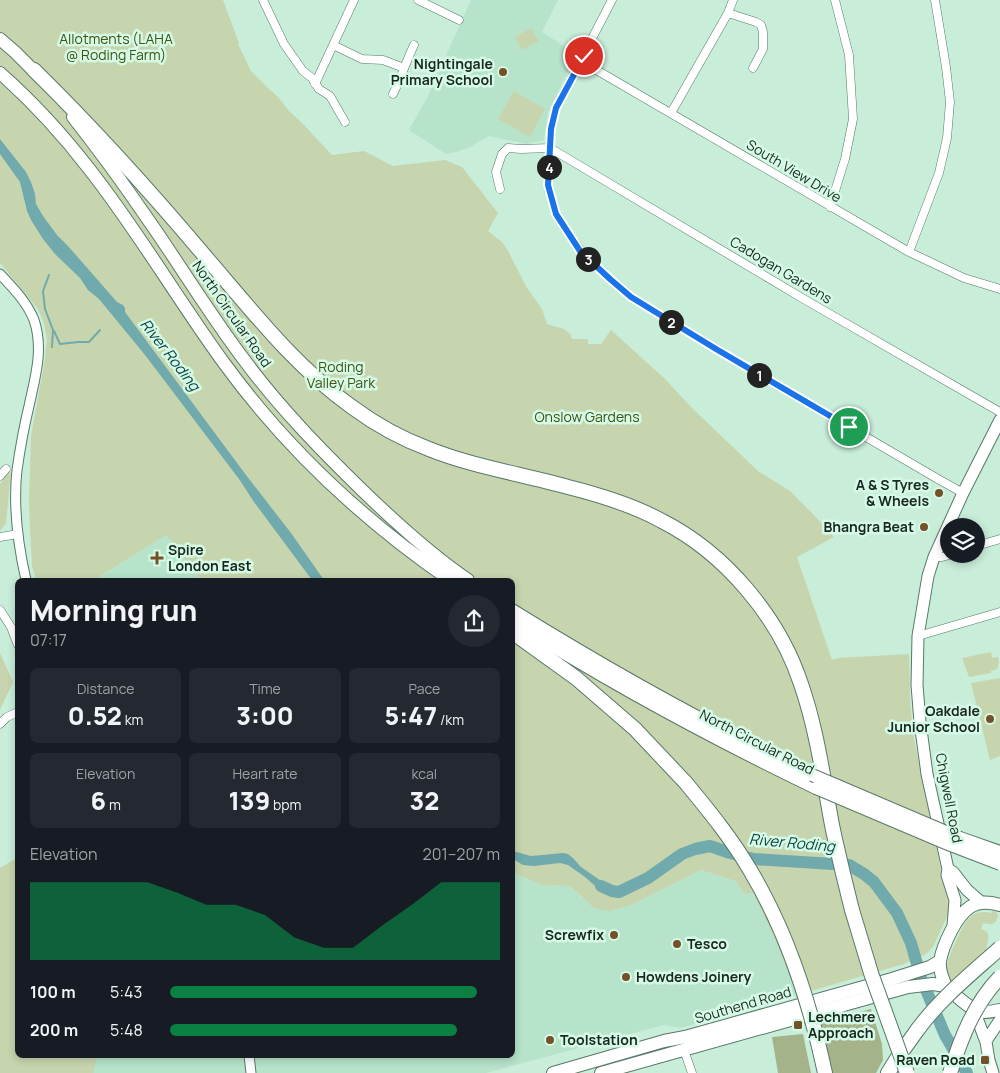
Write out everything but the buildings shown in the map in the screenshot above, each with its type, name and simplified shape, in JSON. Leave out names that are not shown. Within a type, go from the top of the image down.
[{"type":"highway","name":"North Circular Road","points":[[0,39],[34,70],[88,136],[211,313],[277,401],[322,450],[376,503],[433,554],[465,578]]},
{"type":"highway","points":[[34,70],[80,116],[162,205],[288,351],[311,374],[354,408],[381,426],[430,450],[622,503],[661,520],[707,550],[757,602],[777,631],[800,681],[810,712],[831,822],[861,942],[907,1073]]},
{"type":"highway","points":[[0,73],[44,115],[91,170],[225,364],[275,426],[331,485],[362,513],[447,578]]},
{"type":"highway","name":"North Circular Road","points":[[515,612],[664,700],[742,741],[812,775],[960,838],[1000,852]]},
{"type":"highway","name":"North Circular Road","points":[[515,623],[561,652],[738,750],[816,788],[1000,864]]},
{"type":"highway","points":[[515,634],[576,678],[635,729],[686,783],[731,841],[750,869],[780,928],[813,1023],[825,1073]]},
{"type":"highway","points":[[1000,905],[988,902],[970,907],[953,926],[935,964],[942,974],[933,985],[974,1010],[986,1012],[1000,1010]]},
{"type":"highway","points":[[888,1073],[918,1029],[936,1008],[958,985],[1000,948]]},
{"type":"highway","name":"Southend Road","points":[[553,1073],[916,972],[935,964]]},
{"type":"highway","points":[[950,1073],[967,1026],[983,998],[1000,977]]},
{"type":"highway","name":"Southend Road","points":[[601,1073],[742,1033],[933,985]]},
{"type":"main road","name":"Chigwell Road","points":[[953,926],[955,900],[947,876],[948,869],[927,774],[920,722],[917,686],[918,636],[928,576],[934,557],[963,493],[1000,420]]},
{"type":"main road","points":[[948,869],[982,903]]},
{"type":"main road","points":[[974,1010],[986,1041],[993,1073]]},
{"type":"main road","points":[[986,1041],[1000,1020]]},
{"type":"street","points":[[263,0],[284,44],[303,71],[312,78],[324,93],[330,96],[345,122]]},
{"type":"street","points":[[315,84],[354,0]]},
{"type":"street","points":[[418,0],[459,20]]},
{"type":"street","points":[[612,0],[556,108],[551,129],[548,185],[556,214],[580,251],[631,297],[963,493]]},
{"type":"street","points":[[671,113],[728,13],[733,0]]},
{"type":"street","points":[[830,207],[844,159],[853,118],[849,55],[835,0]]},
{"type":"street","points":[[909,252],[939,173],[947,138],[950,102],[935,0]]},
{"type":"street","points":[[728,13],[761,25],[763,48],[752,68]]},
{"type":"street","points":[[333,45],[362,59],[383,60],[404,68]]},
{"type":"street","points":[[393,94],[414,45]]},
{"type":"street","name":"South View Drive","points":[[581,61],[909,252],[964,278],[1000,289]]},
{"type":"street","points":[[500,189],[496,172],[502,154],[508,148],[550,148]]},
{"type":"street","name":"Cadogan Gardens","points":[[550,148],[802,298],[1000,412]]},
{"type":"street","points":[[0,274],[27,306],[34,320],[38,336],[37,370],[17,471],[16,504],[18,534],[26,578]]},
{"type":"street","points":[[0,476],[6,469]]},
{"type":"street","points":[[0,537],[18,534]]},
{"type":"street","points":[[985,543],[1000,539]]},
{"type":"street","points":[[934,557],[940,557]]},
{"type":"street","points":[[0,610],[15,637]]},
{"type":"street","points":[[918,636],[1000,612]]},
{"type":"street","points":[[1,723],[7,717],[15,713]]},
{"type":"street","points":[[1,723],[15,719]]},
{"type":"street","points":[[684,1050],[692,1073]]},
{"type":"street","points":[[249,1058],[251,1073]]},
{"type":"shaded area","name":"Nightingale Primary School","points":[[471,0],[558,0],[542,32],[576,54],[548,113],[544,140],[527,144],[489,136],[470,147],[446,154],[409,130],[427,98]]},
{"type":"shaded area","name":"Spire London East","points":[[166,535],[199,578],[97,578]]},
{"type":"shaded area","points":[[15,859],[15,1058],[515,1058],[515,874],[545,886],[571,887],[582,898],[631,905],[701,870],[735,881],[746,895],[753,891],[775,939],[797,995],[680,1028],[664,1025],[486,1073],[0,1073],[0,868]]},
{"type":"shaded area","points":[[871,1009],[882,1044],[883,1060],[876,1073],[832,1073],[821,1022]]},
{"type":"shaded area","points":[[803,1034],[811,1073],[778,1073],[772,1037]]},
{"type":"green space","name":"Roding Valley Park","points":[[0,0],[223,0],[238,44],[251,71],[332,155],[364,151],[393,166],[445,160],[462,167],[498,213],[488,231],[501,241],[507,249],[527,288],[542,309],[547,324],[564,329],[571,335],[572,339],[588,339],[588,344],[601,344],[611,330],[664,378],[692,408],[758,471],[790,491],[834,537],[797,557],[832,660],[838,658],[909,654],[910,700],[914,739],[942,875],[950,898],[950,910],[933,947],[926,954],[904,964],[797,995],[775,939],[753,892],[746,895],[735,881],[701,870],[631,905],[608,911],[594,908],[571,887],[545,886],[515,874],[515,578],[199,578],[166,535],[97,578],[35,578],[32,566],[29,500],[31,436],[47,340],[44,323],[38,309],[0,263]]},
{"type":"green space","points":[[531,28],[539,41],[522,50],[515,37]]},
{"type":"green space","points":[[514,91],[545,109],[530,137],[498,119]]},
{"type":"green space","points":[[11,472],[6,523],[0,531],[0,484],[5,476]]},
{"type":"green space","points":[[991,652],[992,658],[998,657],[997,669],[991,671],[991,673],[969,677],[962,658]]},
{"type":"green space","points":[[0,653],[13,682],[0,710]]},
{"type":"green space","name":"Oakdale Junior School","points":[[1000,678],[1000,756],[990,760],[971,683]]},
{"type":"green space","points":[[15,859],[15,1058],[96,1058],[93,1073],[0,1073],[0,868]]},
{"type":"green space","points":[[993,911],[998,915],[996,921],[991,924],[983,923],[981,929],[988,933],[987,946],[984,953],[952,983],[946,968],[952,950],[966,921],[976,913],[991,913]]},
{"type":"water","points":[[0,139],[26,172],[35,194],[36,204],[43,216],[57,235],[117,302],[123,305],[125,312],[323,578],[311,578],[239,479],[145,355],[99,299],[88,290],[80,278],[55,254],[43,239],[27,211],[20,182],[0,154]]},
{"type":"water","points":[[515,852],[531,856],[568,854],[581,867],[604,883],[614,887],[619,897],[602,892],[568,865],[560,863],[534,866],[523,865],[515,860]]},
{"type":"waterway","points":[[49,275],[43,291],[45,309],[53,330],[52,347]]},
{"type":"waterway","points":[[54,331],[60,344],[89,342],[100,330]]},
{"type":"waterway","name":"River Roding","points":[[601,886],[619,892],[648,878],[682,854],[710,846],[754,859],[849,865],[874,882],[897,913],[911,943],[921,978],[945,1035],[967,1073]]},
{"type":"place","name":"Nightingale Primary School","points":[[503,72]]},
{"type":"place","name":"A & S Tyres & Wheels","points":[[939,493]]},
{"type":"place","name":"Bhangra Beat","points":[[924,527]]},
{"type":"place","name":"Spire London East","points":[[157,558]]},
{"type":"place","name":"Oakdale Junior School","points":[[990,719]]},
{"type":"place","name":"Screwfix","points":[[614,935]]},
{"type":"place","name":"Tesco","points":[[677,944]]},
{"type":"place","name":"Howdens Joinery","points":[[626,977]]},
{"type":"place","name":"Lechmere Approach","points":[[798,1025]]},
{"type":"place","name":"Toolstation","points":[[550,1040]]},
{"type":"place","name":"Raven Road","points":[[985,1060]]},
{"type":"route","points":[[584,56],[556,108],[551,129],[548,185],[556,214],[580,251],[631,297],[849,427]]},
{"type":"park label","name":"Allotments (LAHA @ Roding Farm)","points":[[116,48]]},
{"type":"park label","name":"Onslow Gardens","points":[[587,417]]}]
